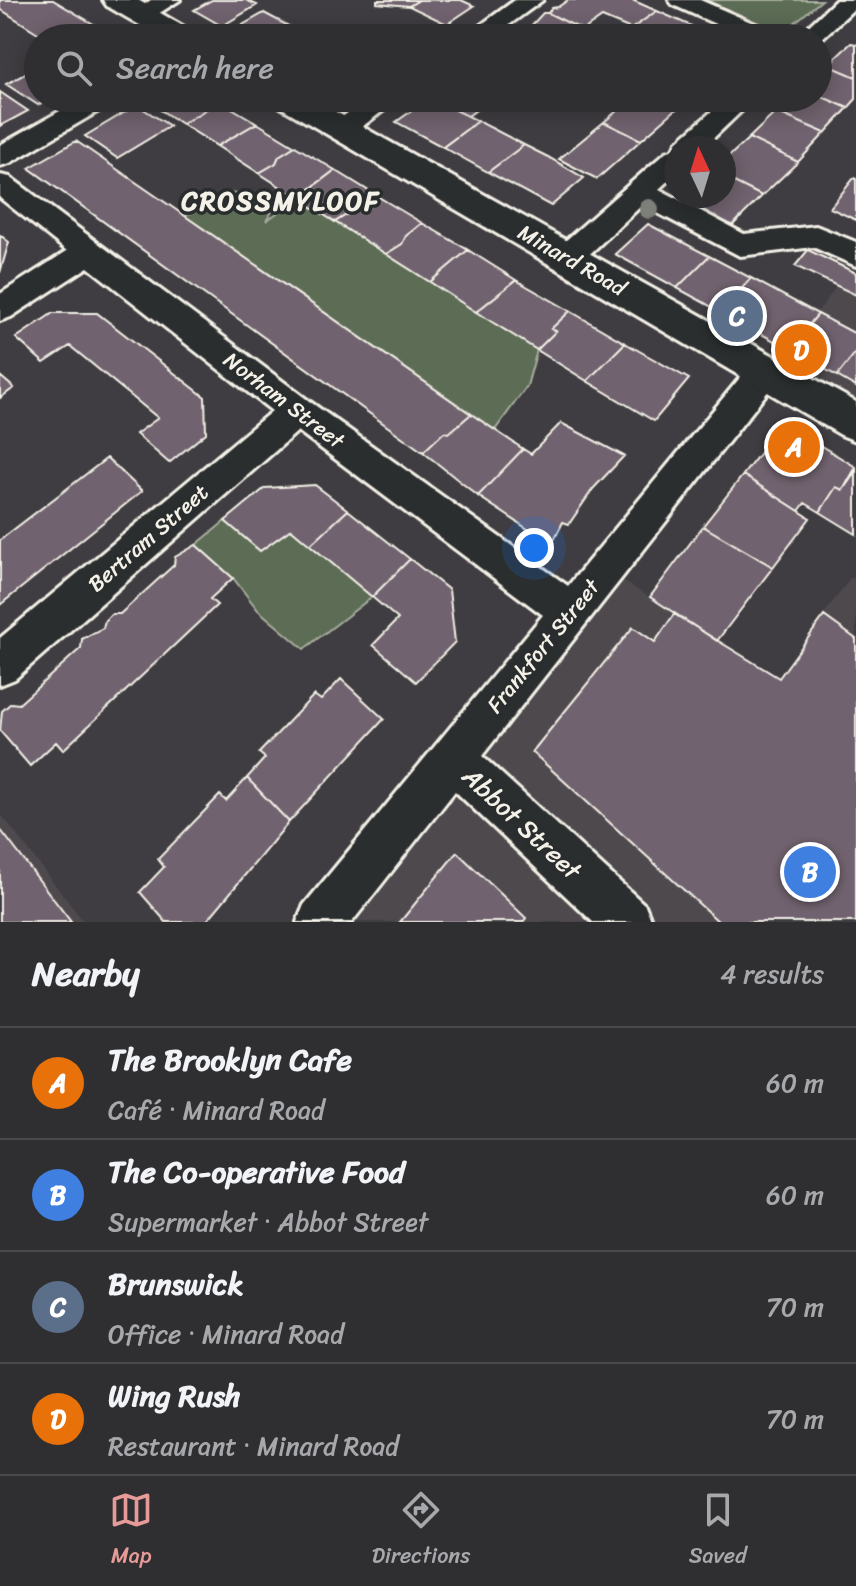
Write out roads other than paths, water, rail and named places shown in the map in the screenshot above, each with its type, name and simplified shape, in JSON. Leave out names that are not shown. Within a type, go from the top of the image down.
[{"type":"main road","points":[[130,7],[159,24]]},
{"type":"main road","name":"Minard Road","points":[[312,112],[856,423]]},
{"type":"street","points":[[130,7],[168,0]]},
{"type":"street","points":[[681,0],[735,24]]},
{"type":"street","points":[[823,24],[850,0]]},
{"type":"street","points":[[493,24],[521,2]]},
{"type":"street","points":[[0,157],[78,112]]},
{"type":"street","points":[[342,129],[367,112]]},
{"type":"street","points":[[700,136],[727,112]]},
{"type":"street","points":[[567,257],[664,169]]},
{"type":"street","name":"Norham Street","points":[[0,184],[297,411],[571,612]]},
{"type":"street","points":[[640,191],[740,245],[816,236],[856,255]]},
{"type":"street","points":[[0,309],[89,252]]},
{"type":"street","name":"Frankfort Street","points":[[321,922],[765,371]]},
{"type":"street","name":"Bertram Street","points":[[0,665],[297,411]]},
{"type":"street","name":"Abbot Street","points":[[452,758],[628,922]]},
{"type":"place","name":"Brunswick","points":[[737,316]]},
{"type":"place","name":"Wing Rush","points":[[801,350]]},
{"type":"place","name":"The Brooklyn Cafe","points":[[794,447]]},
{"type":"place","name":"The Co-operative Food","points":[[810,872]]},
{"type":"district","name":"CROSSMYLOOF","points":[[281,201]]}]
